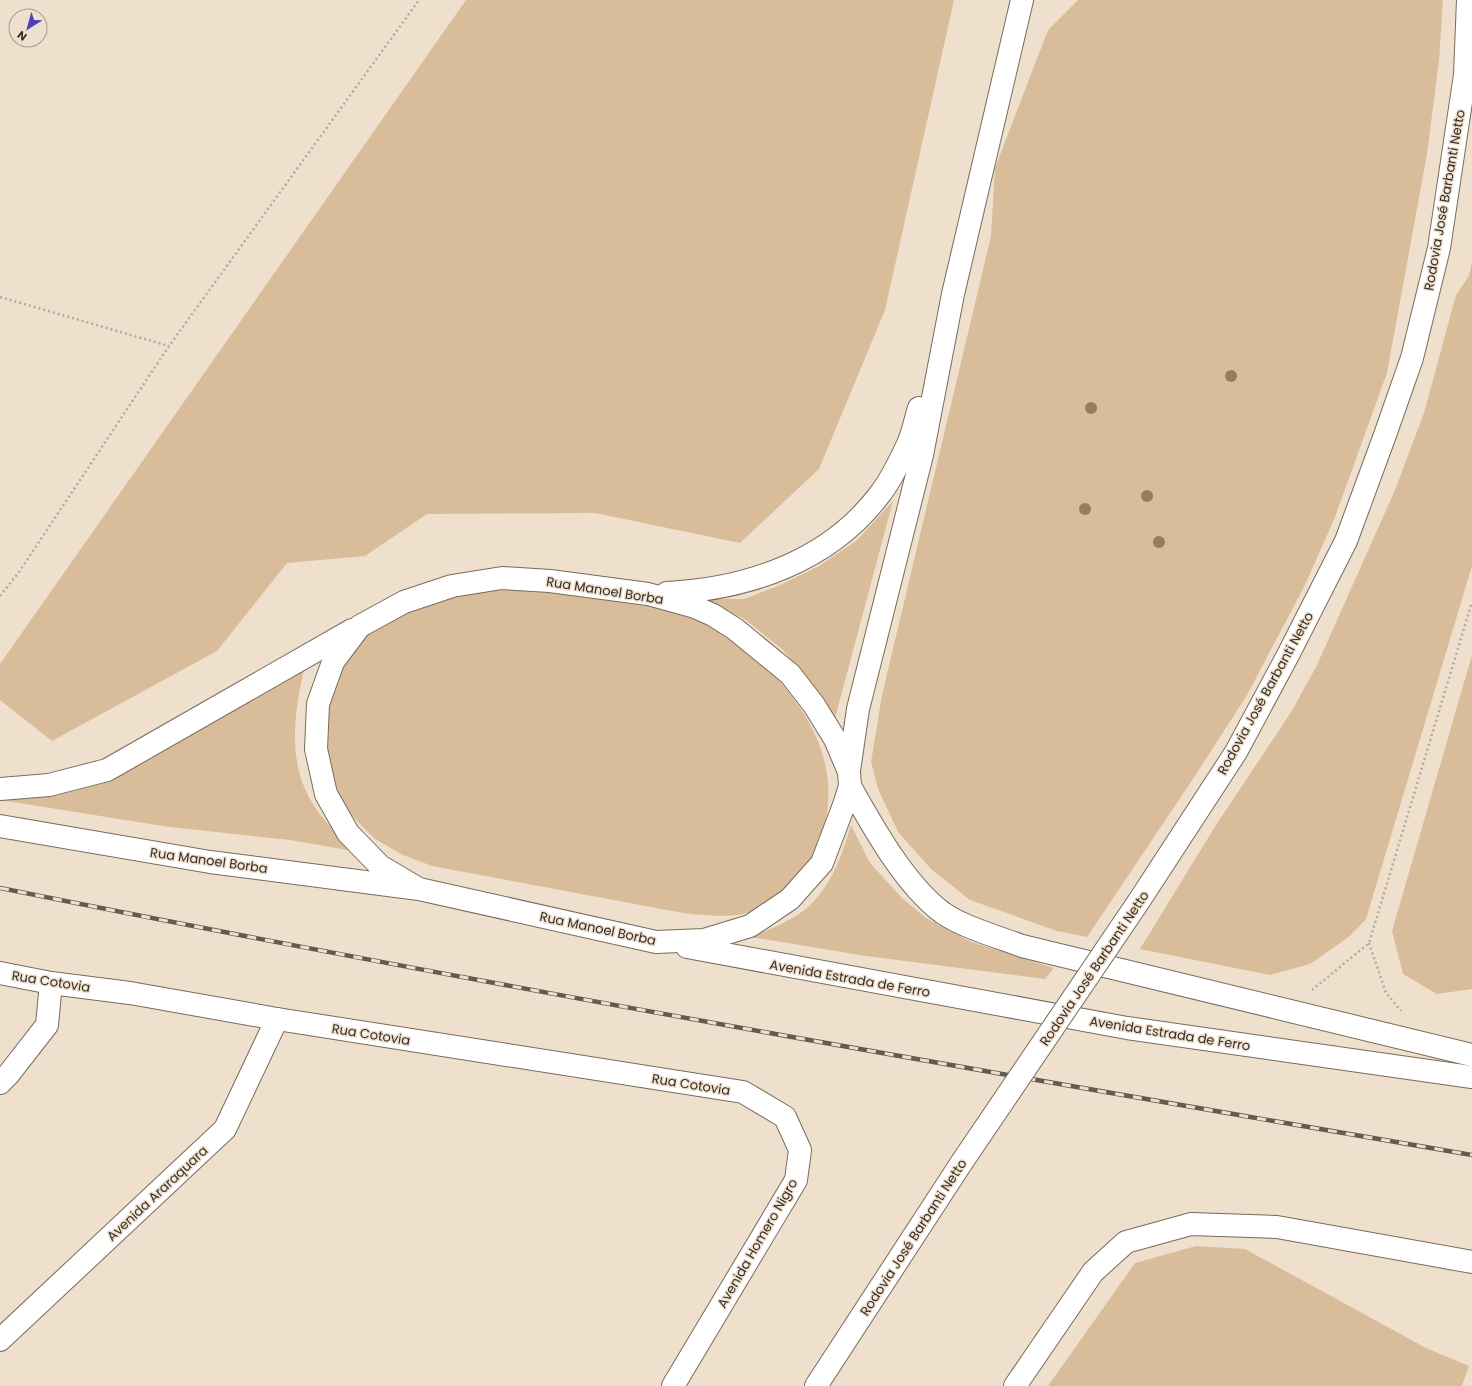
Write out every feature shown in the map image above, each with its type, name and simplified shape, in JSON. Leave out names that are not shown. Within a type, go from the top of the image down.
[{"type":"main road","points":[[1022,0],[953,294],[922,455],[858,709],[849,779],[868,818],[912,883],[944,913],[978,930],[1022,946],[1472,1055]]},
{"type":"main road","name":"Rodovia José Barbanti Netto","points":[[816,1386],[962,1162],[1139,901],[1236,752],[1288,655],[1346,541],[1386,435],[1412,358],[1439,248],[1465,75],[1468,0]]},
{"type":"main road","points":[[648,594],[700,591],[759,578],[805,558],[845,531],[880,493],[908,445],[953,294]]},
{"type":"main road","name":"Rua Manoel Borba","points":[[0,789],[49,785],[107,770],[404,602],[452,586],[502,578],[550,580],[648,594],[695,607],[713,615],[736,629],[790,674],[814,706],[835,739],[849,779],[844,805],[822,863],[790,899],[750,926],[704,940],[656,942],[419,888],[210,862],[0,826]]},
{"type":"main road","name":"Rua Manoel Borba","points":[[360,626],[333,662],[318,704],[316,750],[326,794],[348,834],[380,866],[419,888]]},
{"type":"main road","name":"Avenida Estrada de Ferro","points":[[656,942],[1127,1028],[1472,1077]]},
{"type":"main road","name":"Rua Cotovia","points":[[0,973],[51,983],[130,993],[277,1019],[742,1092]]},
{"type":"main road","points":[[0,1083],[47,1025],[51,983]]},
{"type":"main road","name":"Avenida Araraquara","points":[[0,1340],[225,1129],[277,1019]]},
{"type":"main road","name":"Avenida Homero Nigro","points":[[673,1386],[796,1180],[800,1150],[785,1117],[742,1092]]},
{"type":"main road","points":[[1015,1386],[1093,1272],[1098,1267],[1126,1242],[1191,1224],[1277,1227],[1472,1262]]},
{"type":"path","points":[[0,596],[19,572],[168,346],[419,0]]},
{"type":"path","points":[[0,297],[168,346]]},
{"type":"path","points":[[1310,991],[1369,944],[1472,602]]},
{"type":"path","points":[[1369,944],[1386,993],[1402,1011]]},
{"type":"shaded area","points":[[466,0],[954,0],[885,310],[819,469],[740,543],[595,513],[427,514],[365,556],[287,563],[217,651],[52,741],[0,700],[0,664]]},
{"type":"shaded area","points":[[1078,0],[1443,0],[1439,61],[1427,154],[1387,373],[1335,517],[1305,585],[1247,695],[1195,776],[1087,937],[1057,931],[970,900],[931,869],[898,832],[878,789],[871,762],[882,695],[991,236],[995,168],[1048,30]]},
{"type":"shaded area","points":[[1472,261],[1472,566],[1366,919],[1350,936],[1310,964],[1270,975],[1140,949],[1216,825],[1293,709],[1317,665],[1395,490],[1424,413],[1456,295],[1469,276]]},
{"type":"shaded area","points":[[893,501],[834,722],[806,676],[783,650],[743,618],[698,599],[744,599],[778,586],[819,566],[856,541]]},
{"type":"shaded area","points":[[505,585],[594,595],[624,600],[653,606],[681,615],[709,626],[735,641],[764,665],[778,679],[802,711],[812,728],[820,746],[825,763],[828,786],[827,810],[823,832],[814,853],[803,872],[787,889],[769,903],[740,915],[724,916],[683,913],[432,866],[403,855],[375,839],[353,817],[336,792],[326,773],[323,705],[338,666],[366,628],[409,605]]},
{"type":"shaded area","points":[[1472,655],[1472,989],[1437,994],[1403,974],[1392,931]]},
{"type":"shaded area","points":[[305,665],[297,705],[295,724],[297,763],[302,781],[310,799],[322,817],[353,851],[290,840],[169,827],[0,800],[137,765],[216,720]]},
{"type":"shaded area","points":[[851,825],[870,863],[902,898],[926,918],[971,942],[1054,968],[1045,979],[866,956],[751,937],[781,924],[808,907],[824,889],[830,879],[840,858]]},
{"type":"shaded area","points":[[1196,1246],[1245,1249],[1426,1348],[1469,1366],[1462,1386],[1048,1386],[1135,1263]]},
{"type":"railway","points":[[0,888],[367,959],[735,1027],[1472,1155]]}]
